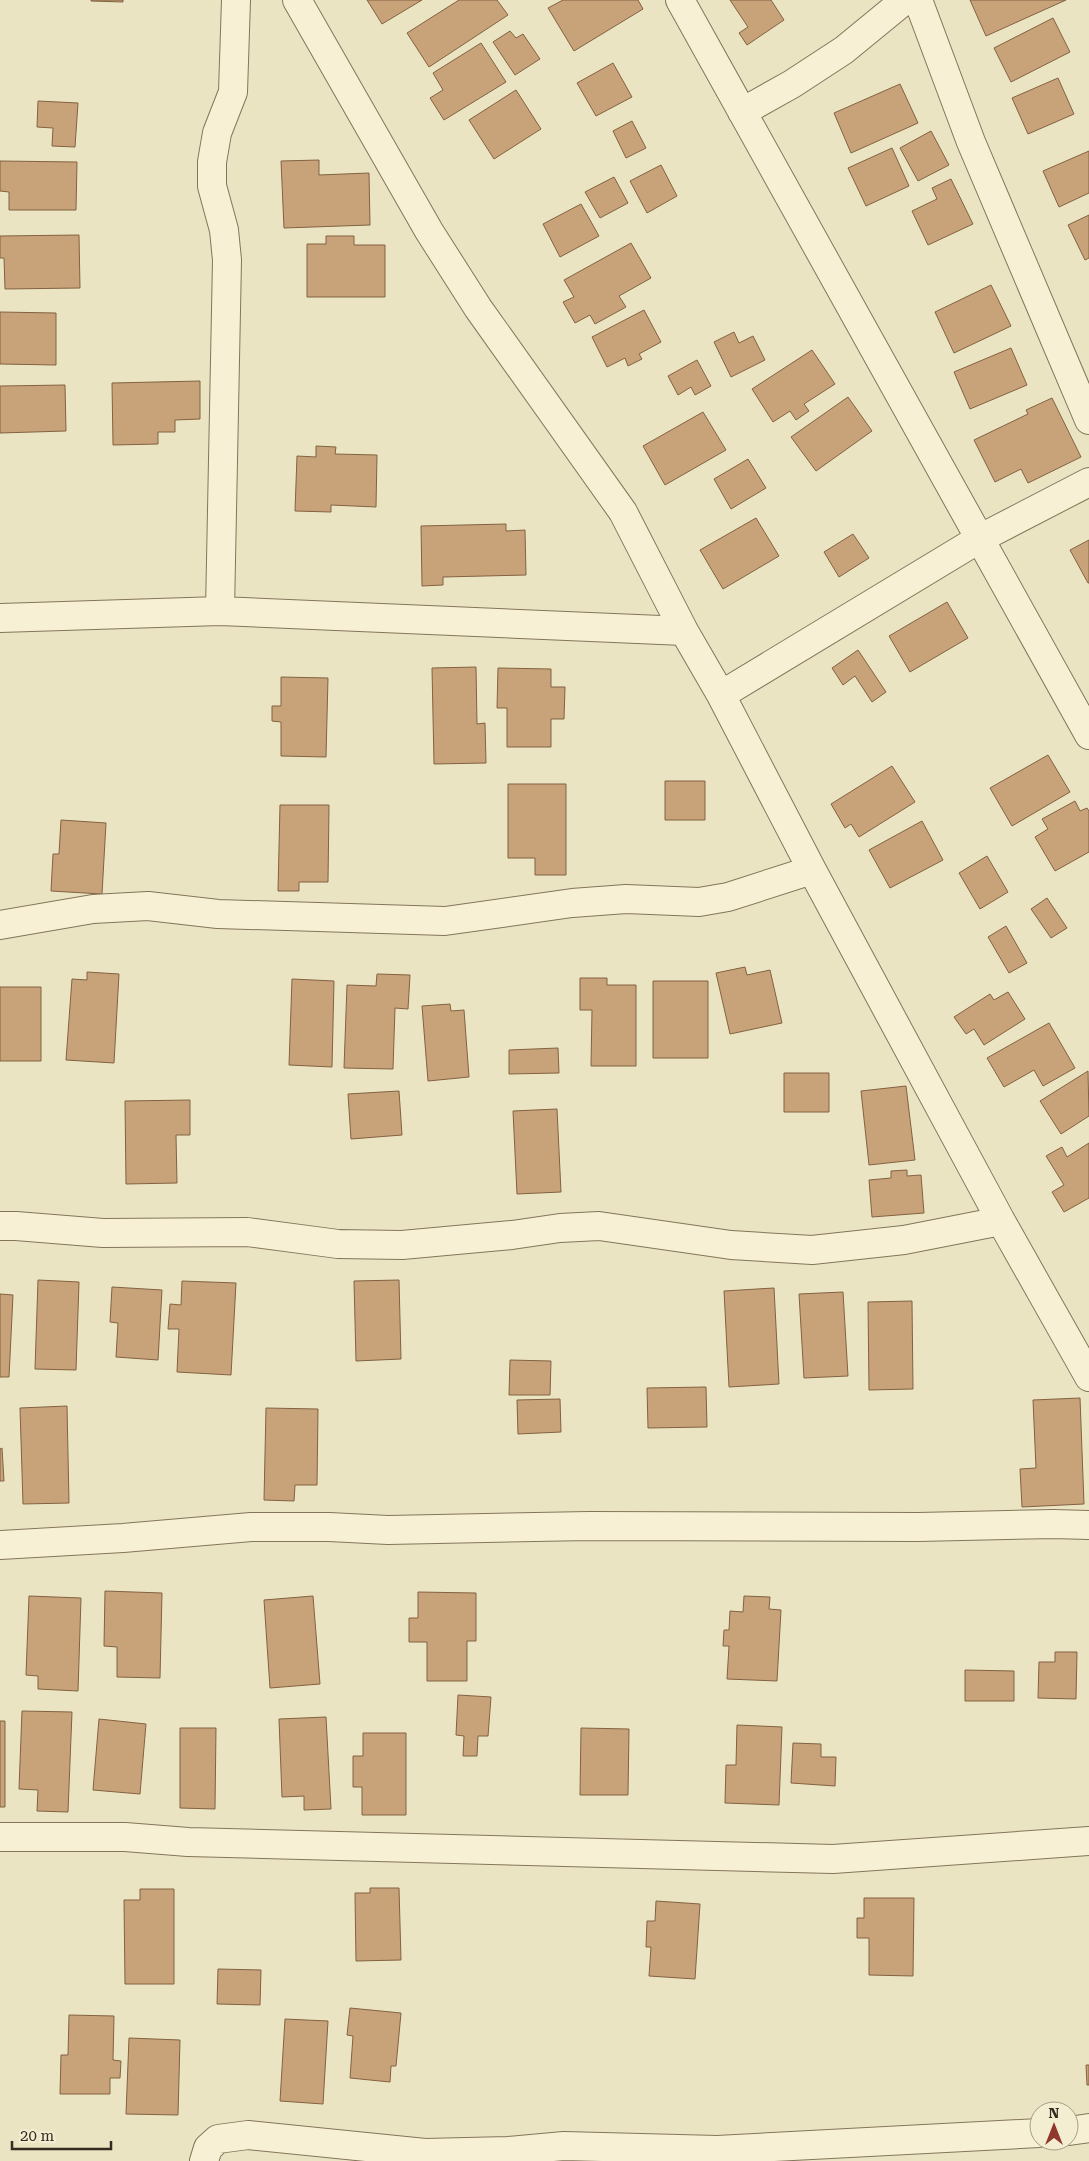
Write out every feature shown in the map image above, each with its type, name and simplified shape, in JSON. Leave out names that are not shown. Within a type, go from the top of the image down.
[{"type":"street","points":[[220,612],[227,260],[224,230],[212,186],[212,162],[217,133],[233,92],[236,0]]},
{"type":"street","points":[[297,0],[429,231],[489,324],[623,512],[684,631],[721,694],[812,870],[1000,1221],[1089,1377]]},
{"type":"street","points":[[680,0],[1089,735]]},
{"type":"street","points":[[742,112],[792,84],[844,50],[905,0]]},
{"type":"street","points":[[918,0],[970,142],[1089,420]]},
{"type":"street","points":[[721,694],[979,539],[1089,482]]},
{"type":"street","points":[[0,618],[220,612],[684,631]]},
{"type":"street","points":[[0,924],[93,909],[148,906],[218,914],[446,921],[572,903],[626,899],[699,902],[728,897],[812,870]]},
{"type":"street","points":[[0,1226],[103,1233],[246,1232],[338,1244],[402,1245],[503,1236],[560,1228],[599,1226],[731,1245],[812,1250],[904,1240],[1000,1221]]},
{"type":"street","points":[[0,1546],[251,1527],[329,1527],[388,1530],[589,1526],[918,1527],[1053,1524],[1089,1526]]},
{"type":"street","points":[[0,1837],[125,1837],[188,1842],[833,1859],[1089,1841]]},
{"type":"street","points":[[204,2161],[208,2148],[218,2139],[248,2135],[425,2153],[564,2146],[717,2150],[1029,2134]]},
{"type":"building","points":[[123,0],[123,2],[91,1]]},
{"type":"building","points":[[367,0],[422,0],[382,24]]},
{"type":"building","points":[[459,0],[497,0],[508,15],[429,67],[407,33]]},
{"type":"building","points":[[563,0],[638,0],[643,9],[574,51],[548,8]]},
{"type":"building","points":[[730,0],[771,0],[784,20],[747,45],[739,33],[748,27]]},
{"type":"building","points":[[970,0],[1066,0],[986,36]]},
{"type":"building","points":[[1053,18],[1070,52],[1011,82],[994,48]]},
{"type":"building","points":[[510,31],[516,38],[523,34],[540,59],[515,75],[493,42]]},
{"type":"building","points":[[481,43],[506,82],[444,120],[430,98],[443,90],[433,73]]},
{"type":"building","points":[[613,63],[632,97],[596,116],[577,83]]},
{"type":"building","points":[[1058,78],[1074,114],[1028,134],[1012,98]]},
{"type":"building","points":[[900,84],[918,123],[851,153],[834,113]]},
{"type":"building","points":[[516,90],[541,129],[494,159],[469,120]]},
{"type":"building","points":[[38,101],[78,103],[75,147],[52,146],[53,128],[37,127]]},
{"type":"building","points":[[632,121],[646,148],[626,158],[613,131]]},
{"type":"building","points":[[931,131],[949,165],[918,181],[900,148]]},
{"type":"building","points":[[892,148],[909,186],[866,206],[848,168]]},
{"type":"building","points":[[1089,151],[1089,193],[1059,207],[1043,171]]},
{"type":"building","points":[[319,160],[319,175],[369,173],[370,225],[284,228],[281,161]]},
{"type":"building","points":[[0,161],[77,162],[76,210],[9,210],[9,192],[0,191]]},
{"type":"building","points":[[661,165],[677,196],[647,213],[630,181]]},
{"type":"building","points":[[614,177],[628,203],[600,218],[585,192]]},
{"type":"building","points":[[951,179],[973,224],[928,245],[912,211],[937,199],[932,188]]},
{"type":"building","points":[[581,204],[599,236],[560,257],[543,224]]},
{"type":"building","points":[[1089,215],[1089,258],[1085,260],[1068,225]]},
{"type":"building","points":[[79,235],[80,288],[5,289],[4,258],[0,258],[0,236]]},
{"type":"building","points":[[326,236],[354,236],[354,245],[385,245],[385,297],[307,297],[307,244],[326,244]]},
{"type":"building","points":[[631,243],[651,278],[619,296],[626,307],[595,324],[590,315],[575,323],[563,302],[574,297],[564,280]]},
{"type":"building","points":[[991,285],[1011,326],[954,353],[935,312]]},
{"type":"building","points":[[644,310],[661,342],[639,354],[642,359],[628,366],[625,358],[607,367],[592,337]]},
{"type":"building","points":[[0,312],[56,313],[56,365],[0,364]]},
{"type":"building","points":[[734,332],[739,343],[753,336],[765,360],[731,377],[714,342]]},
{"type":"building","points":[[1011,348],[1027,385],[970,409],[954,372]]},
{"type":"building","points":[[812,350],[835,384],[804,404],[809,411],[796,420],[790,411],[773,422],[752,389]]},
{"type":"building","points":[[697,360],[711,386],[695,395],[691,387],[678,395],[668,376]]},
{"type":"building","points":[[200,381],[200,419],[175,420],[175,432],[158,432],[158,444],[113,445],[112,383]]},
{"type":"building","points":[[65,385],[66,431],[0,433],[0,386]]},
{"type":"building","points":[[848,397],[872,431],[816,471],[791,437]]},
{"type":"building","points":[[1052,398],[1081,457],[1028,483],[1021,469],[995,482],[974,440],[1028,414],[1026,410]]},
{"type":"building","points":[[703,412],[726,450],[665,485],[643,446]]},
{"type":"building","points":[[316,446],[336,447],[335,454],[377,455],[376,507],[331,505],[331,512],[295,511],[297,456],[316,457]]},
{"type":"building","points":[[748,459],[766,488],[731,509],[714,479]]},
{"type":"building","points":[[756,518],[779,556],[723,589],[700,550]]},
{"type":"building","points":[[506,524],[506,531],[525,530],[526,575],[443,577],[443,585],[422,586],[421,526]]},
{"type":"building","points":[[853,534],[869,558],[839,577],[824,552]]},
{"type":"building","points":[[1089,540],[1089,583],[1088,583],[1070,550]]},
{"type":"building","points":[[947,602],[968,638],[910,672],[889,636]]},
{"type":"building","points":[[858,650],[886,692],[872,702],[855,676],[843,685],[832,668]]},
{"type":"building","points":[[476,667],[477,724],[485,723],[486,763],[434,764],[432,668]]},
{"type":"building","points":[[498,668],[551,669],[551,687],[565,687],[564,719],[551,719],[551,747],[507,747],[507,708],[497,708]]},
{"type":"building","points":[[281,677],[328,678],[326,757],[281,756],[281,722],[272,721],[272,706],[281,706]]},
{"type":"building","points":[[1048,755],[1070,792],[1012,826],[990,788]]},
{"type":"building","points":[[892,766],[915,802],[859,837],[851,824],[845,828],[831,804]]},
{"type":"building","points":[[665,781],[705,781],[705,820],[665,820]]},
{"type":"building","points":[[508,784],[566,784],[566,875],[535,875],[535,858],[508,858]]},
{"type":"building","points":[[1075,801],[1080,811],[1087,808],[1089,811],[1089,852],[1055,871],[1035,837],[1048,829],[1042,819]]},
{"type":"building","points":[[280,805],[329,805],[328,882],[299,882],[299,891],[278,891]]},
{"type":"building","points":[[61,820],[106,823],[102,894],[51,891],[53,854],[59,854]]},
{"type":"building","points":[[922,821],[943,860],[890,888],[869,850]]},
{"type":"building","points":[[987,856],[1008,892],[980,909],[959,873]]},
{"type":"building","points":[[1047,898],[1067,928],[1051,938],[1031,909]]},
{"type":"building","points":[[1006,926],[1027,963],[1009,973],[988,937]]},
{"type":"building","points":[[745,967],[747,975],[770,970],[782,1023],[730,1034],[716,973]]},
{"type":"building","points":[[87,972],[119,974],[114,1063],[66,1060],[72,979],[87,980]]},
{"type":"building","points":[[377,974],[410,975],[408,1009],[395,1008],[393,1069],[344,1068],[347,985],[376,986]]},
{"type":"building","points":[[580,978],[607,978],[607,985],[636,985],[636,1066],[591,1066],[592,1010],[580,1010]]},
{"type":"building","points":[[292,979],[334,981],[332,1067],[289,1065]]},
{"type":"building","points":[[653,981],[708,981],[708,1058],[653,1058]]},
{"type":"building","points":[[0,987],[41,987],[41,1061],[0,1061]]},
{"type":"building","points":[[1008,992],[1025,1019],[984,1045],[974,1029],[966,1034],[954,1017],[990,994],[994,1000]]},
{"type":"building","points":[[450,1004],[451,1011],[464,1010],[469,1077],[428,1081],[422,1006]]},
{"type":"building","points":[[1049,1023],[1075,1068],[1043,1086],[1034,1070],[1004,1087],[987,1058]]},
{"type":"building","points":[[558,1048],[559,1073],[509,1074],[509,1050]]},
{"type":"building","points":[[1088,1071],[1089,1116],[1061,1134],[1040,1101]]},
{"type":"building","points":[[784,1073],[829,1073],[829,1112],[784,1112]]},
{"type":"building","points":[[906,1086],[915,1160],[869,1165],[861,1091]]},
{"type":"building","points":[[399,1091],[402,1135],[351,1139],[348,1094]]},
{"type":"building","points":[[190,1100],[190,1135],[176,1135],[177,1183],[126,1184],[125,1101]]},
{"type":"building","points":[[557,1109],[561,1192],[517,1194],[513,1111]]},
{"type":"building","points":[[1089,1143],[1089,1198],[1064,1212],[1052,1192],[1064,1185],[1046,1156],[1062,1147],[1067,1157]]},
{"type":"building","points":[[907,1170],[907,1176],[921,1175],[924,1213],[872,1217],[869,1180],[891,1178],[891,1171]]},
{"type":"building","points":[[38,1280],[79,1282],[76,1370],[35,1369]]},
{"type":"building","points":[[399,1280],[401,1359],[356,1361],[354,1281]]},
{"type":"building","points":[[182,1281],[236,1283],[231,1375],[177,1372],[179,1329],[168,1329],[170,1304],[181,1305]]},
{"type":"building","points":[[112,1287],[162,1290],[158,1360],[116,1357],[118,1323],[110,1322]]},
{"type":"building","points":[[774,1288],[779,1384],[729,1387],[724,1291]]},
{"type":"building","points":[[843,1292],[848,1376],[804,1378],[799,1294]]},
{"type":"building","points":[[0,1294],[13,1295],[9,1377],[0,1377]]},
{"type":"building","points":[[912,1301],[913,1389],[869,1390],[868,1302]]},
{"type":"building","points":[[510,1360],[551,1361],[550,1395],[509,1395]]},
{"type":"building","points":[[706,1387],[707,1427],[648,1428],[647,1388]]},
{"type":"building","points":[[1080,1398],[1084,1504],[1022,1507],[1020,1469],[1036,1468],[1033,1400]]},
{"type":"building","points":[[560,1399],[561,1432],[518,1434],[517,1400]]},
{"type":"building","points":[[67,1406],[69,1503],[23,1504],[20,1408]]},
{"type":"building","points":[[266,1408],[318,1409],[317,1485],[295,1485],[294,1501],[264,1500]]},
{"type":"building","points":[[2,1448],[4,1481],[0,1481],[0,1449]]},
{"type":"building","points":[[105,1591],[162,1593],[160,1678],[117,1677],[117,1647],[104,1646]]},
{"type":"building","points":[[418,1592],[476,1593],[476,1641],[467,1641],[467,1681],[427,1681],[427,1642],[409,1642],[409,1618],[418,1618]]},
{"type":"building","points":[[29,1596],[81,1598],[78,1691],[38,1689],[38,1676],[26,1675]]},
{"type":"building","points":[[313,1596],[320,1684],[270,1688],[264,1600]]},
{"type":"building","points":[[744,1596],[770,1597],[769,1609],[781,1610],[777,1681],[727,1679],[729,1646],[723,1646],[724,1630],[729,1630],[730,1611],[743,1612]]},
{"type":"building","points":[[1055,1652],[1077,1652],[1076,1699],[1038,1698],[1039,1662],[1055,1662]]},
{"type":"building","points":[[965,1670],[1014,1671],[1014,1701],[965,1701]]},
{"type":"building","points":[[458,1695],[491,1697],[488,1736],[478,1736],[477,1756],[463,1756],[464,1736],[456,1735]]},
{"type":"building","points":[[22,1711],[72,1712],[68,1812],[37,1811],[38,1790],[19,1789]]},
{"type":"building","points":[[326,1717],[331,1809],[304,1810],[304,1796],[282,1797],[279,1719]]},
{"type":"building","points":[[99,1719],[146,1724],[140,1794],[93,1790]]},
{"type":"building","points":[[0,1721],[5,1721],[5,1807],[0,1807]]},
{"type":"building","points":[[737,1725],[782,1727],[779,1805],[725,1803],[726,1765],[736,1765]]},
{"type":"building","points":[[180,1728],[216,1728],[215,1809],[180,1808]]},
{"type":"building","points":[[581,1728],[629,1729],[628,1795],[580,1795]]},
{"type":"building","points":[[363,1733],[406,1733],[406,1815],[362,1815],[362,1787],[353,1787],[353,1756],[363,1756]]},
{"type":"building","points":[[793,1743],[821,1744],[821,1757],[836,1757],[835,1786],[791,1783]]},
{"type":"building","points":[[370,1888],[399,1888],[401,1960],[356,1961],[355,1893],[370,1893]]},
{"type":"building","points":[[140,1889],[174,1889],[174,1984],[125,1984],[124,1900],[140,1900]]},
{"type":"building","points":[[864,1898],[914,1898],[913,1976],[869,1975],[869,1938],[857,1938],[857,1918],[864,1918]]},
{"type":"building","points":[[656,1901],[700,1904],[695,1979],[649,1976],[651,1947],[646,1947],[647,1921],[655,1921]]},
{"type":"building","points":[[218,1969],[261,1970],[260,2005],[217,2004]]},
{"type":"building","points":[[350,2008],[401,2013],[396,2066],[391,2066],[390,2082],[350,2078],[353,2036],[347,2035]]},
{"type":"building","points":[[69,2015],[114,2016],[113,2060],[121,2061],[120,2078],[110,2078],[110,2094],[60,2094],[61,2055],[68,2055]]},
{"type":"building","points":[[285,2019],[328,2021],[323,2104],[280,2101]]},
{"type":"building","points":[[129,2038],[180,2040],[178,2115],[126,2114]]},
{"type":"building","points":[[1086,2065],[1089,2065],[1089,2085],[1087,2085]]}]
